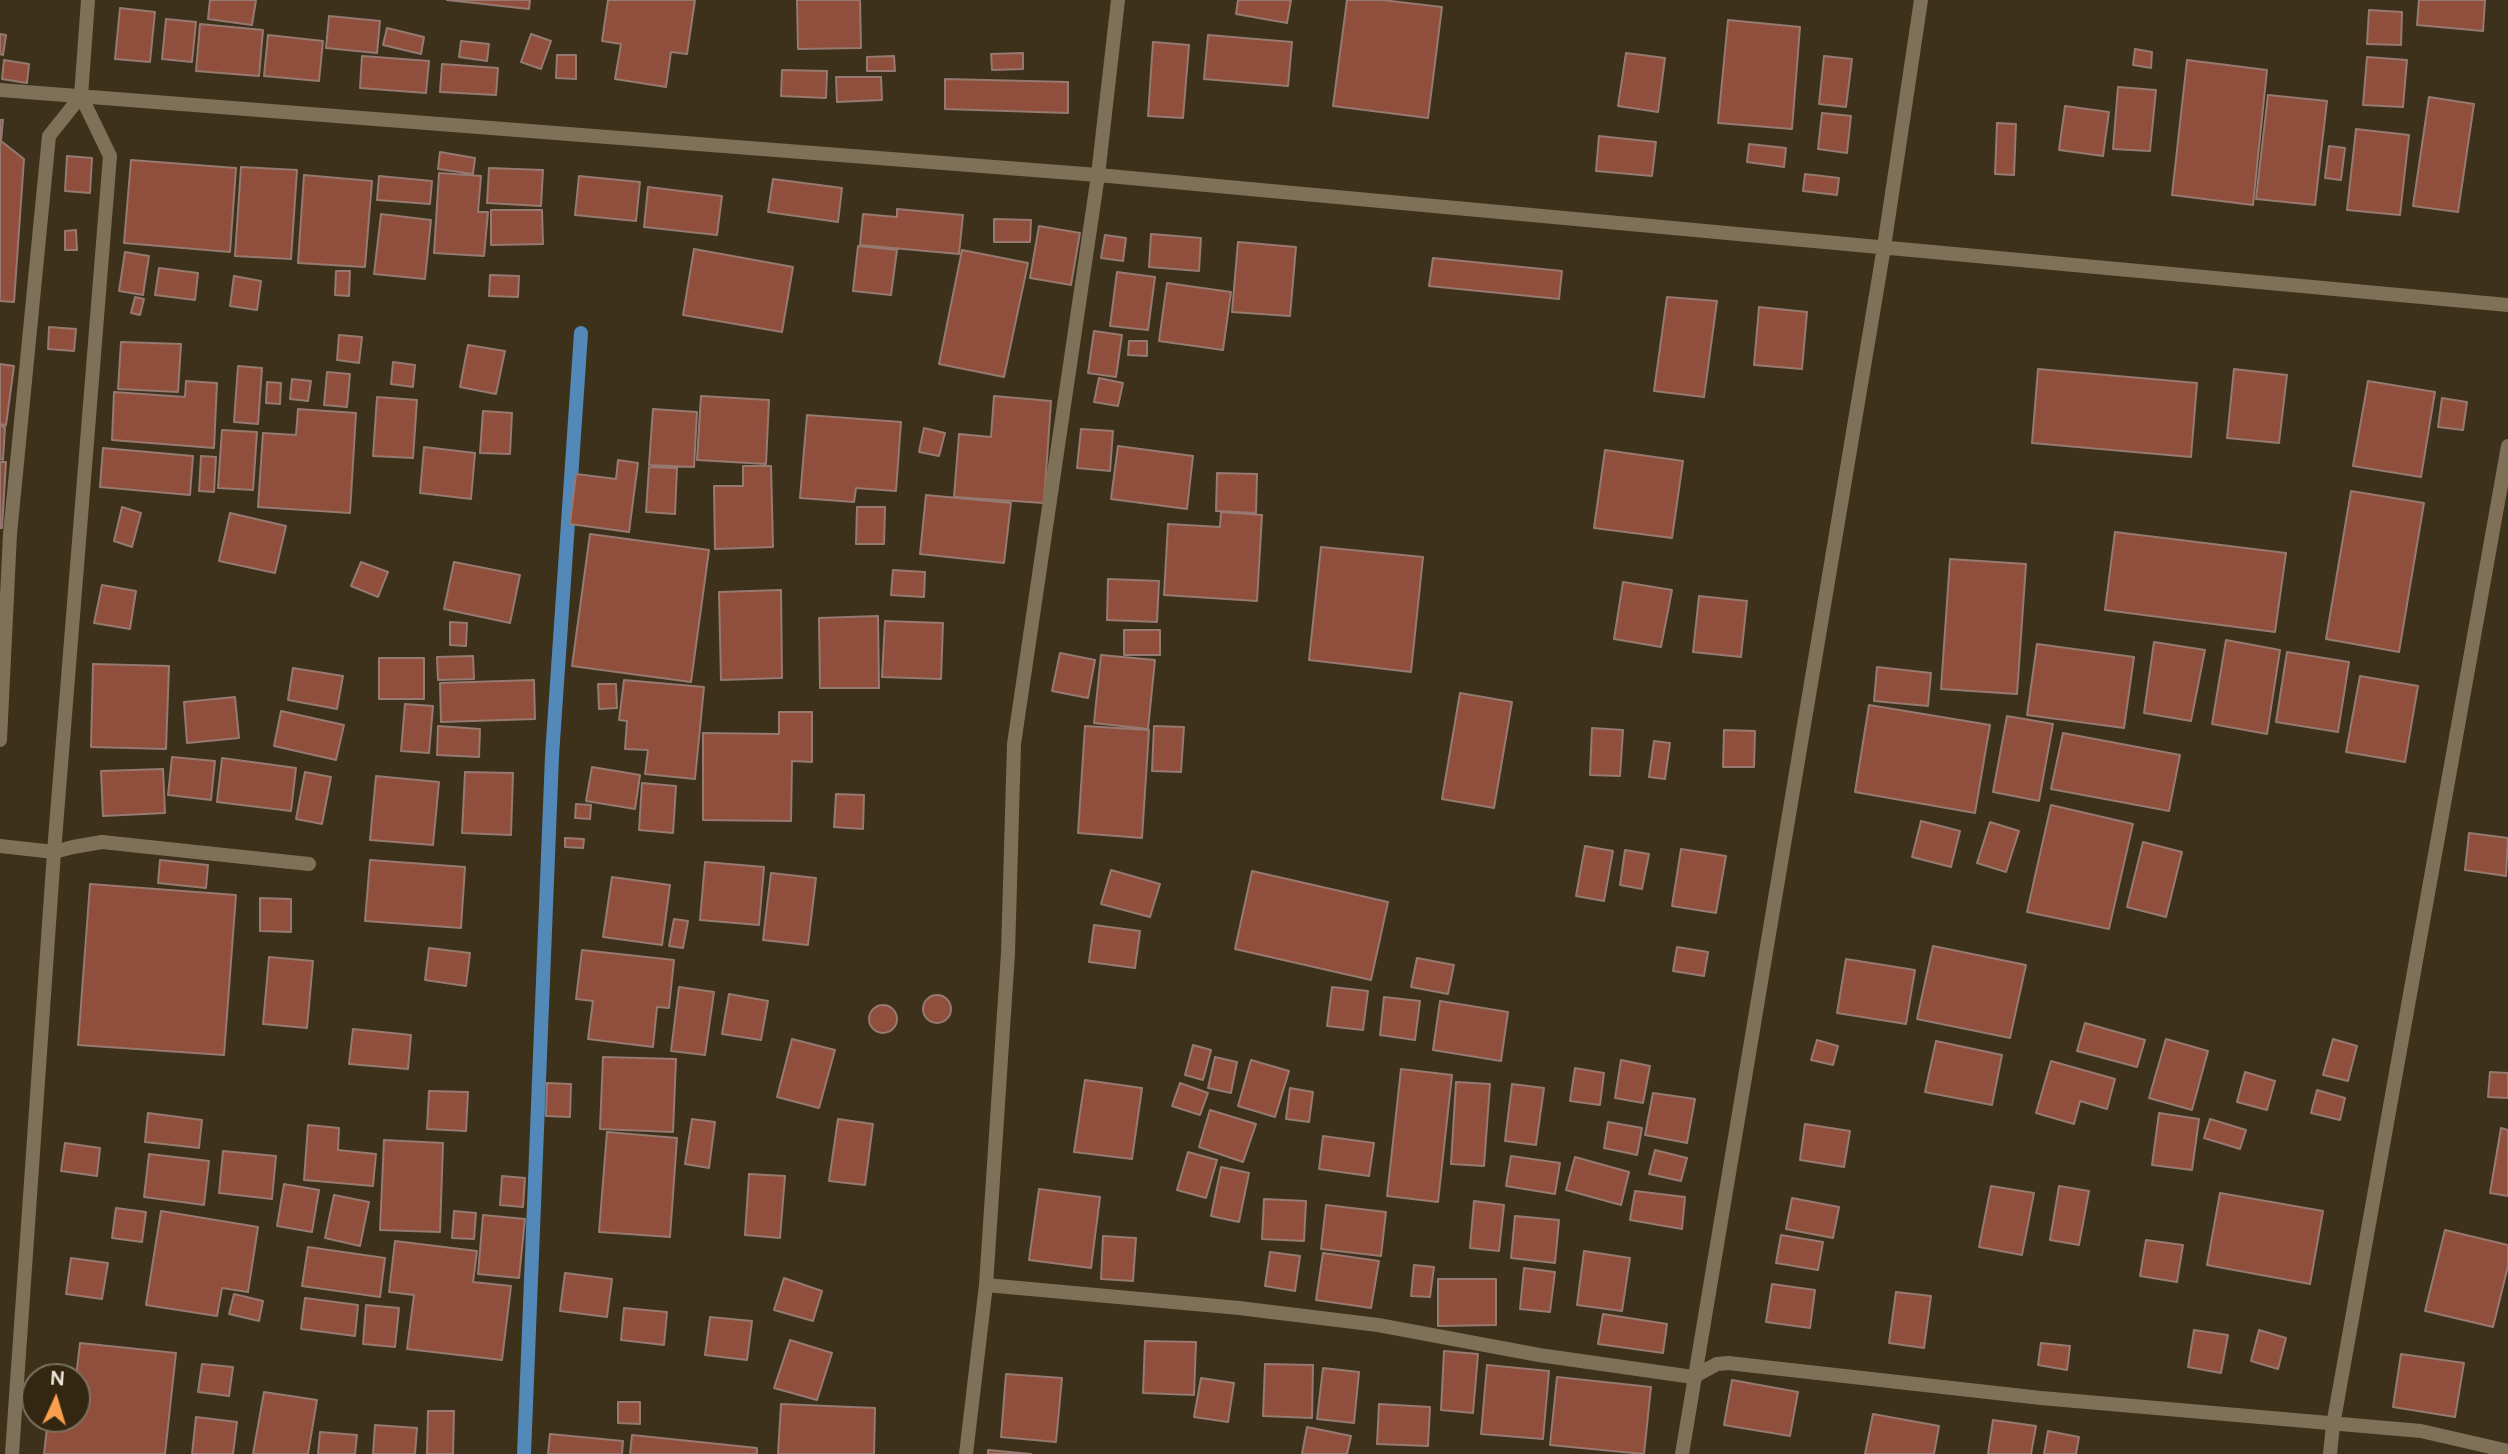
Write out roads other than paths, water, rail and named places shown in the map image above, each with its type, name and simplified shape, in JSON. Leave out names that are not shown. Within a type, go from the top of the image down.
[{"type":"street","points":[[12,1454],[54,852],[110,156],[81,96],[88,0]]},
{"type":"street","points":[[966,1454],[986,1286],[1008,953],[1014,744],[1098,175],[1118,0]]},
{"type":"street","points":[[1682,1454],[1884,247],[1922,0]]},
{"type":"street","points":[[0,90],[1098,175],[2508,305]]},
{"type":"street","points":[[0,740],[5,534],[49,136],[81,96]]},
{"type":"street","points":[[2330,1454],[2333,1424],[2508,446]]},
{"type":"street","points":[[0,846],[54,852],[102,842],[309,864]]},
{"type":"street","points":[[986,1286],[1239,1308],[1378,1325],[1539,1355],[1693,1377],[1717,1364],[1728,1363],[2041,1398],[2421,1431],[2508,1451]]},
{"type":"waterway","points":[[524,1454],[552,756],[581,333]]}]
